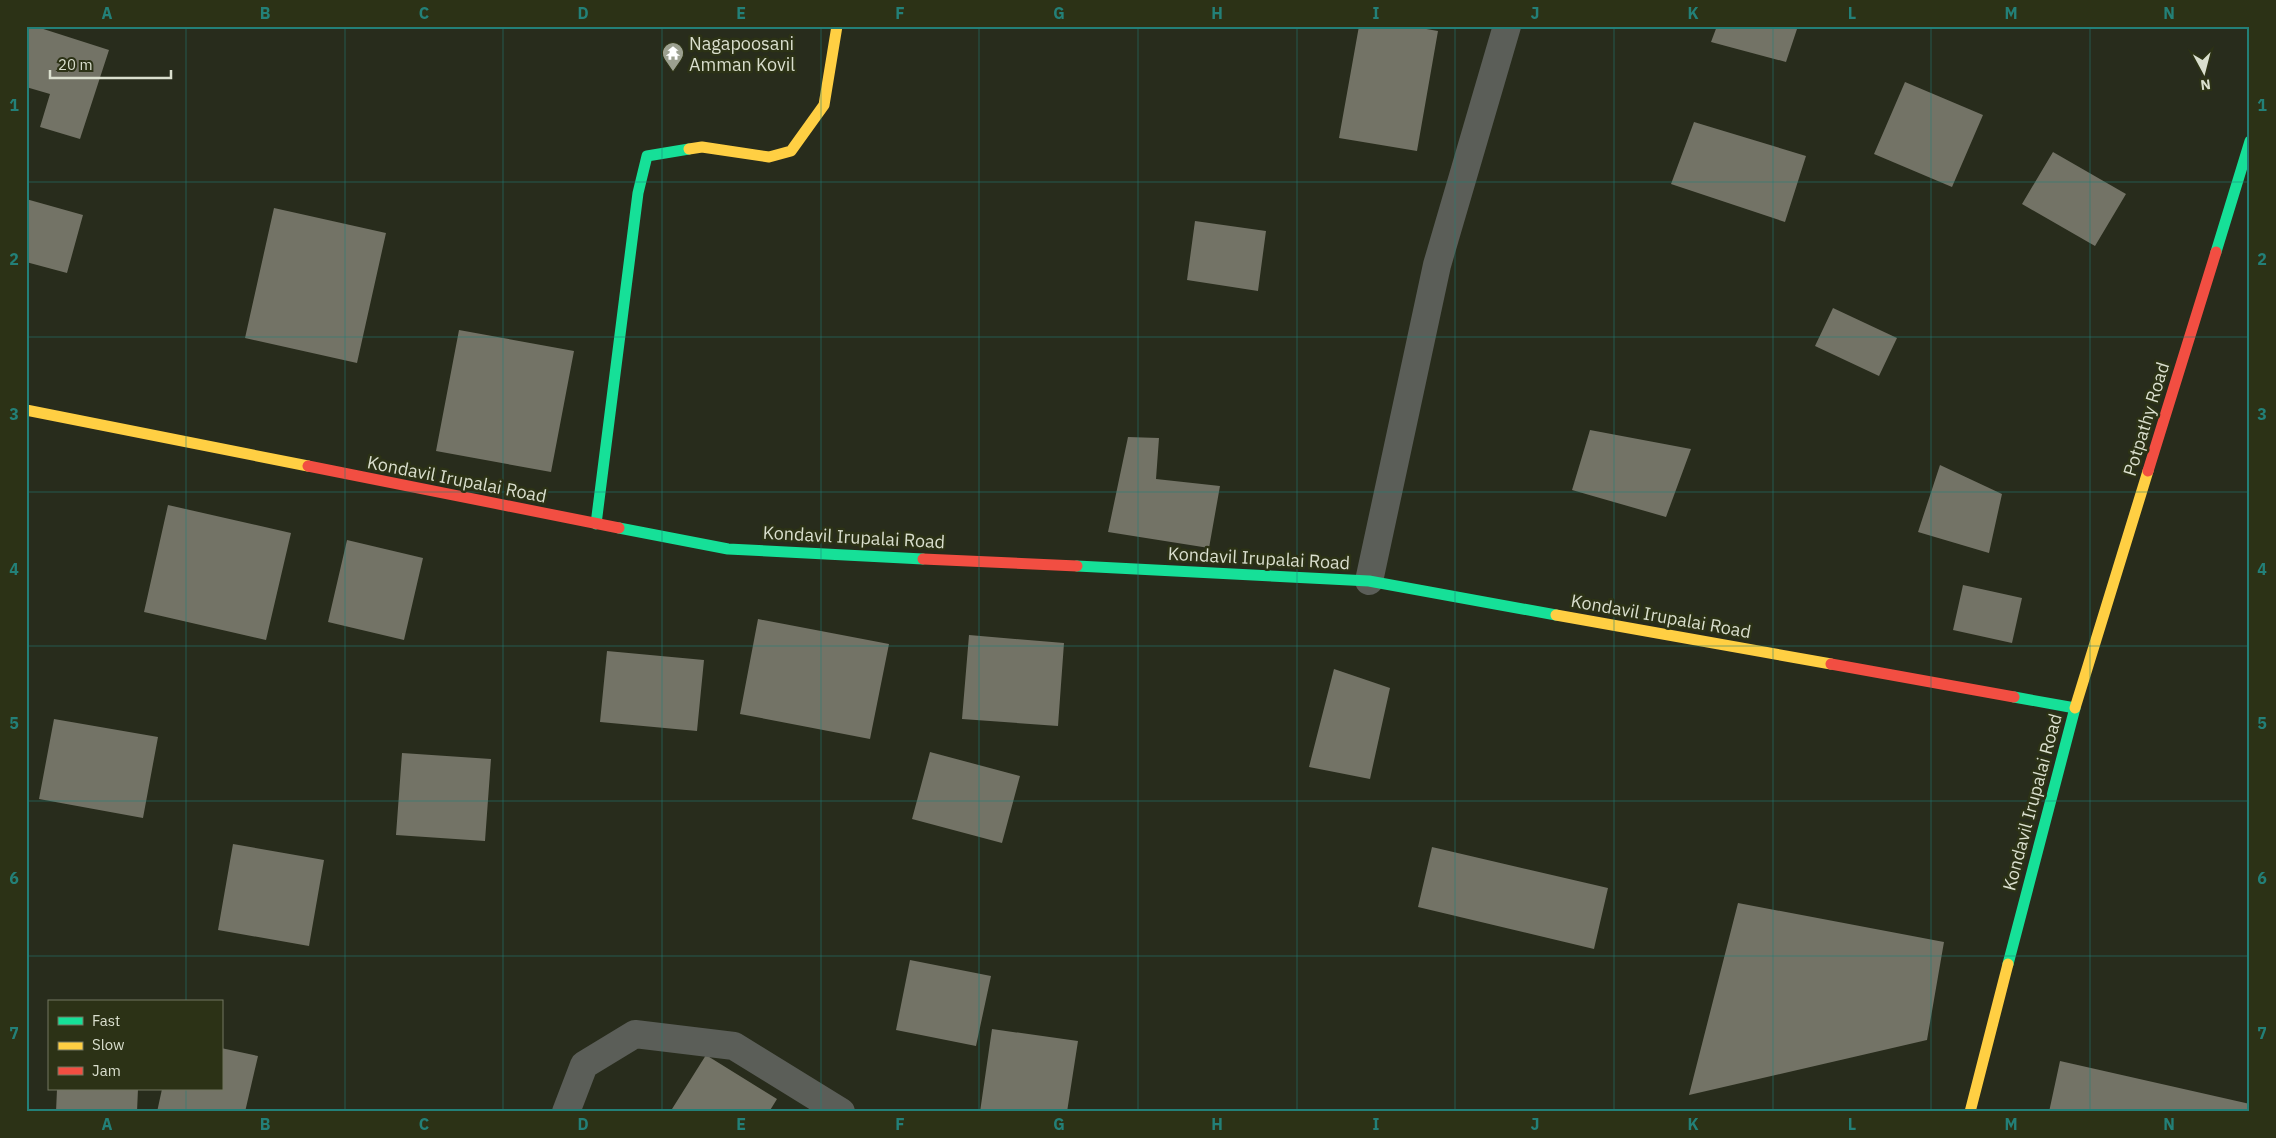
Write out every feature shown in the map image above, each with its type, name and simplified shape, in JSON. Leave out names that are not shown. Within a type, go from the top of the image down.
[{"type":"street","points":[[596,524],[638,193],[647,156],[702,147],[769,157],[791,151],[824,105],[837,26]]},
{"type":"street","points":[[1369,581],[1437,265],[1507,26]]},
{"type":"street","name":"Potpathy Road","points":[[2075,708],[2250,141]]},
{"type":"street","name":"Kondavil Irupalai Road","points":[[26,410],[728,549],[1369,581],[2075,708],[1970,1112]]},
{"type":"street","points":[[566,1112],[584,1065],[635,1034],[734,1046],[841,1112]]},
{"type":"building","points":[[26,26],[34,26],[109,50],[80,139],[40,127],[50,94],[26,87]]},
{"type":"building","points":[[1359,26],[1409,26],[1438,31],[1417,151],[1339,138]]},
{"type":"building","points":[[1717,26],[1798,26],[1786,62],[1711,42]]},
{"type":"building","points":[[1905,82],[1983,115],[1952,187],[1874,154]]},
{"type":"building","points":[[1694,122],[1806,156],[1785,222],[1671,184]]},
{"type":"building","points":[[2053,152],[2126,194],[2095,246],[2022,204]]},
{"type":"building","points":[[26,199],[83,215],[67,273],[26,262]]},
{"type":"building","points":[[274,208],[386,233],[357,363],[245,338]]},
{"type":"building","points":[[1195,221],[1266,231],[1258,291],[1187,280]]},
{"type":"building","points":[[1833,308],[1897,338],[1879,376],[1815,346]]},
{"type":"building","points":[[459,330],[574,351],[551,472],[436,451]]},
{"type":"building","points":[[1590,430],[1691,449],[1666,517],[1572,490]]},
{"type":"building","points":[[1128,437],[1159,438],[1156,479],[1220,486],[1209,548],[1108,532]]},
{"type":"building","points":[[1940,465],[2002,494],[1989,553],[1918,532]]},
{"type":"building","points":[[168,505],[291,533],[266,640],[144,612]]},
{"type":"building","points":[[347,540],[423,558],[404,640],[328,622]]},
{"type":"building","points":[[1963,585],[2022,598],[2012,643],[1953,630]]},
{"type":"building","points":[[758,619],[889,644],[870,739],[740,714]]},
{"type":"building","points":[[969,635],[1064,643],[1058,726],[962,719]]},
{"type":"building","points":[[607,651],[704,660],[697,731],[600,722]]},
{"type":"building","points":[[1334,669],[1390,688],[1370,779],[1309,767]]},
{"type":"building","points":[[54,719],[158,737],[143,818],[39,799]]},
{"type":"building","points":[[930,752],[1020,776],[1002,843],[912,819]]},
{"type":"building","points":[[402,753],[491,759],[485,841],[396,835]]},
{"type":"building","points":[[233,844],[324,860],[309,946],[218,930]]},
{"type":"building","points":[[1432,847],[1608,888],[1594,949],[1418,907]]},
{"type":"building","points":[[1738,903],[1944,942],[1927,1040],[1689,1095]]},
{"type":"building","points":[[910,960],[991,976],[976,1046],[896,1030]]},
{"type":"building","points":[[992,1029],[1078,1041],[1067,1112],[980,1112]]},
{"type":"building","points":[[222,1048],[258,1056],[245,1112],[157,1112],[162,1090],[222,1090]]},
{"type":"building","points":[[706,1055],[777,1099],[769,1112],[677,1112],[672,1109]]},
{"type":"building","points":[[2060,1061],[2250,1104],[2250,1112],[2049,1112]]},
{"type":"building","points":[[57,1090],[138,1090],[137,1112],[56,1112]]},
{"type":"traffic: fast","points":[[2216,252],[2250,141]]},
{"type":"traffic: fast","points":[[596,524],[638,193],[647,156],[689,149]]},
{"type":"traffic: fast","points":[[619,528],[728,549],[923,559]]},
{"type":"traffic: fast","points":[[1077,566],[1369,581],[1556,615]]},
{"type":"traffic: fast","points":[[2008,964],[2075,708],[2014,697]]},
{"type":"traffic: slow","points":[[689,149],[702,147],[769,157],[791,151],[824,105],[837,26]]},
{"type":"traffic: slow","points":[[26,410],[308,466]]},
{"type":"traffic: slow","points":[[2075,708],[2148,471]]},
{"type":"traffic: slow","points":[[1556,615],[1831,664]]},
{"type":"traffic: slow","points":[[1970,1112],[2008,964]]},
{"type":"traffic: jam","points":[[2148,471],[2216,252]]},
{"type":"traffic: jam","points":[[308,466],[619,528]]},
{"type":"traffic: jam","points":[[923,559],[1077,566]]},
{"type":"traffic: jam","points":[[1831,664],[2014,697]]},
{"type":"place","name":"Nagapoosani Amman Kovil","points":[[673,72]]}]
